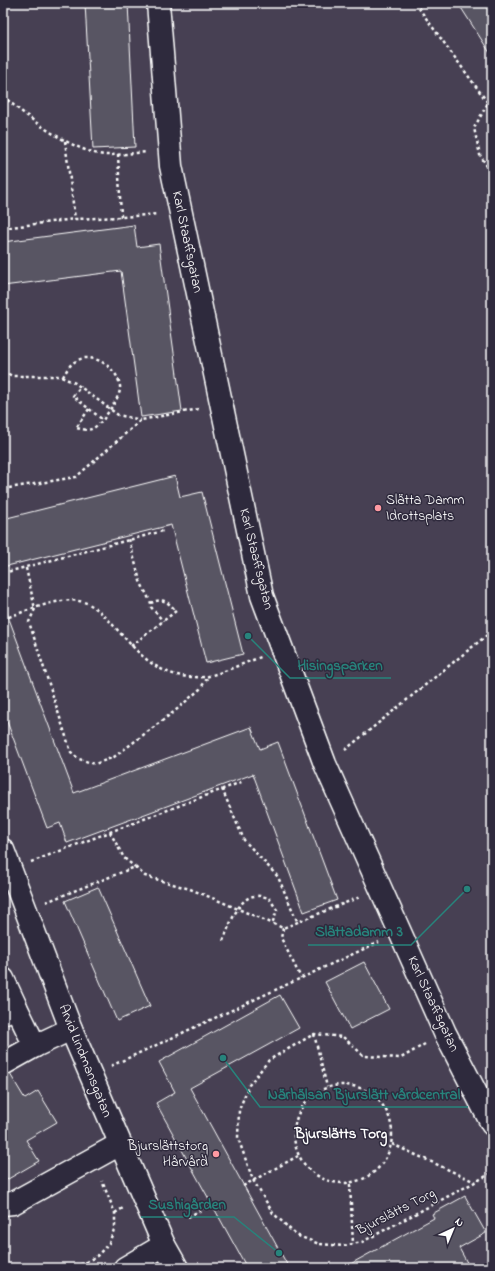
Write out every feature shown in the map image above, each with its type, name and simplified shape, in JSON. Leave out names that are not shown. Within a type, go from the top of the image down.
[{"type":"street","name":"Karl Staaffsgatan","points":[[158,3],[171,166],[262,596],[325,764],[445,1033],[492,1124]]},
{"type":"street","name":"Arvid Lindmansgatan","points":[[3,850],[71,1029],[164,1245],[177,1268]]},
{"type":"street","points":[[3,979],[10,1010],[36,1046]]},
{"type":"street","points":[[3,1064],[71,1029]]},
{"type":"street","points":[[3,1204],[13,1203],[120,1144]]},
{"type":"street","points":[[125,1268],[164,1245]]},
{"type":"path","points":[[415,3],[488,103]]},
{"type":"path","points":[[3,96],[65,140],[85,151],[107,155],[154,152]]},
{"type":"path","points":[[492,100],[488,103],[474,128],[480,155],[492,174]]},
{"type":"path","points":[[65,140],[75,218]]},
{"type":"path","points":[[118,154],[120,217]]},
{"type":"path","points":[[3,228],[75,218],[159,214]]},
{"type":"path","points":[[63,377],[76,361],[85,358],[102,362],[115,374],[119,379],[119,394],[103,420],[95,428],[89,430],[76,428],[89,409]]},
{"type":"path","points":[[3,371],[12,376],[63,377],[80,386],[118,415],[141,420],[200,409]]},
{"type":"path","points":[[80,386],[73,396],[103,420]]},
{"type":"path","points":[[3,489],[76,477],[141,420]]},
{"type":"path","points":[[3,573],[163,531]]},
{"type":"path","points":[[129,539],[140,581],[151,603],[151,607],[162,622]]},
{"type":"path","points":[[26,568],[35,609],[29,622],[71,752],[79,759],[96,764],[114,757],[175,711],[200,689],[208,677]]},
{"type":"path","points":[[131,646],[176,611],[169,602],[160,600],[151,603]]},
{"type":"path","points":[[3,619],[61,601],[80,601],[89,604],[105,616],[144,659],[166,672],[184,676],[208,677],[265,655]]},
{"type":"path","points":[[325,764],[340,755],[492,631]]},
{"type":"path","points":[[27,863],[244,781]]},
{"type":"path","points":[[222,789],[244,840],[278,876],[298,923]]},
{"type":"path","points":[[110,832],[124,858],[145,876],[190,889],[283,928],[362,896]]},
{"type":"path","points":[[26,911],[135,867]]},
{"type":"path","points":[[223,941],[238,909],[244,900],[254,895],[269,898],[277,910],[272,924]]},
{"type":"path","points":[[283,928],[281,938],[301,978]]},
{"type":"path","points":[[109,1067],[384,940]]},
{"type":"path","points":[[327,1087],[314,1034],[343,1037],[364,1056],[401,1058],[445,1033]]},
{"type":"path","name":"Bjurslätts Torg","points":[[314,1034],[269,1060],[249,1085],[239,1110],[238,1138],[253,1180],[274,1213],[296,1235],[320,1244],[343,1246],[362,1242],[492,1173]]},
{"type":"path","points":[[347,1085],[367,1091],[383,1104],[392,1123],[392,1144],[384,1163],[369,1177],[350,1184],[329,1182],[311,1172],[298,1156],[293,1136],[297,1115],[309,1098],[327,1087],[347,1085]]},
{"type":"path","points":[[392,1144],[475,1182]]},
{"type":"path","points":[[244,1186],[298,1156]]},
{"type":"path","points":[[75,1268],[96,1256],[109,1243],[115,1227],[115,1213],[102,1181]]},
{"type":"path","points":[[350,1184],[353,1244]]},
{"type":"path","points":[[188,1217],[212,1204]]},
{"type":"shaded area","points":[[3,3],[492,3],[492,1268],[3,1268]]},
{"type":"building","points":[[85,3],[128,3],[135,147],[93,149]]},
{"type":"building","points":[[458,3],[492,3],[492,56]]},
{"type":"building","points":[[134,225],[137,247],[159,244],[182,411],[141,417],[121,271],[3,286],[3,242]]},
{"type":"building","points":[[175,476],[180,497],[202,492],[243,654],[206,663],[171,525],[3,567],[3,519]]},
{"type":"building","points":[[5,608],[74,793],[251,727],[260,749],[278,742],[337,900],[304,912],[253,774],[67,843],[60,823],[47,828],[3,711],[3,609]]},
{"type":"building","points":[[98,887],[150,1006],[117,1021],[65,901]]},
{"type":"building","points":[[364,962],[389,1009],[350,1029],[325,982]]},
{"type":"building","points":[[280,995],[299,1028],[190,1088],[289,1268],[247,1268],[156,1103],[175,1092],[159,1062]]},
{"type":"building","points":[[10,1074],[25,1099],[38,1091],[57,1122],[26,1140],[39,1161],[3,1182],[3,1076]]},
{"type":"building","points":[[465,1196],[486,1233],[459,1248],[470,1268],[343,1268],[434,1218],[432,1214]]},
{"type":"place","name":"Slätta Damm Idrottsplats","points":[[378,508]]},
{"type":"place","name":"Hisingsparken","points":[[248,636]]},
{"type":"place","name":"Slättadamm 3","points":[[467,889]]},
{"type":"place","name":"Närhälsan Bjurslätt vårdcentral","points":[[223,1058]]},
{"type":"place","name":"Bjurslättstorg Hårvård","points":[[216,1154]]},
{"type":"place","name":"Sushigården","points":[[279,1253]]},
{"type":"district","name":"Bjurslätts Torg","points":[[341,1134]]}]
